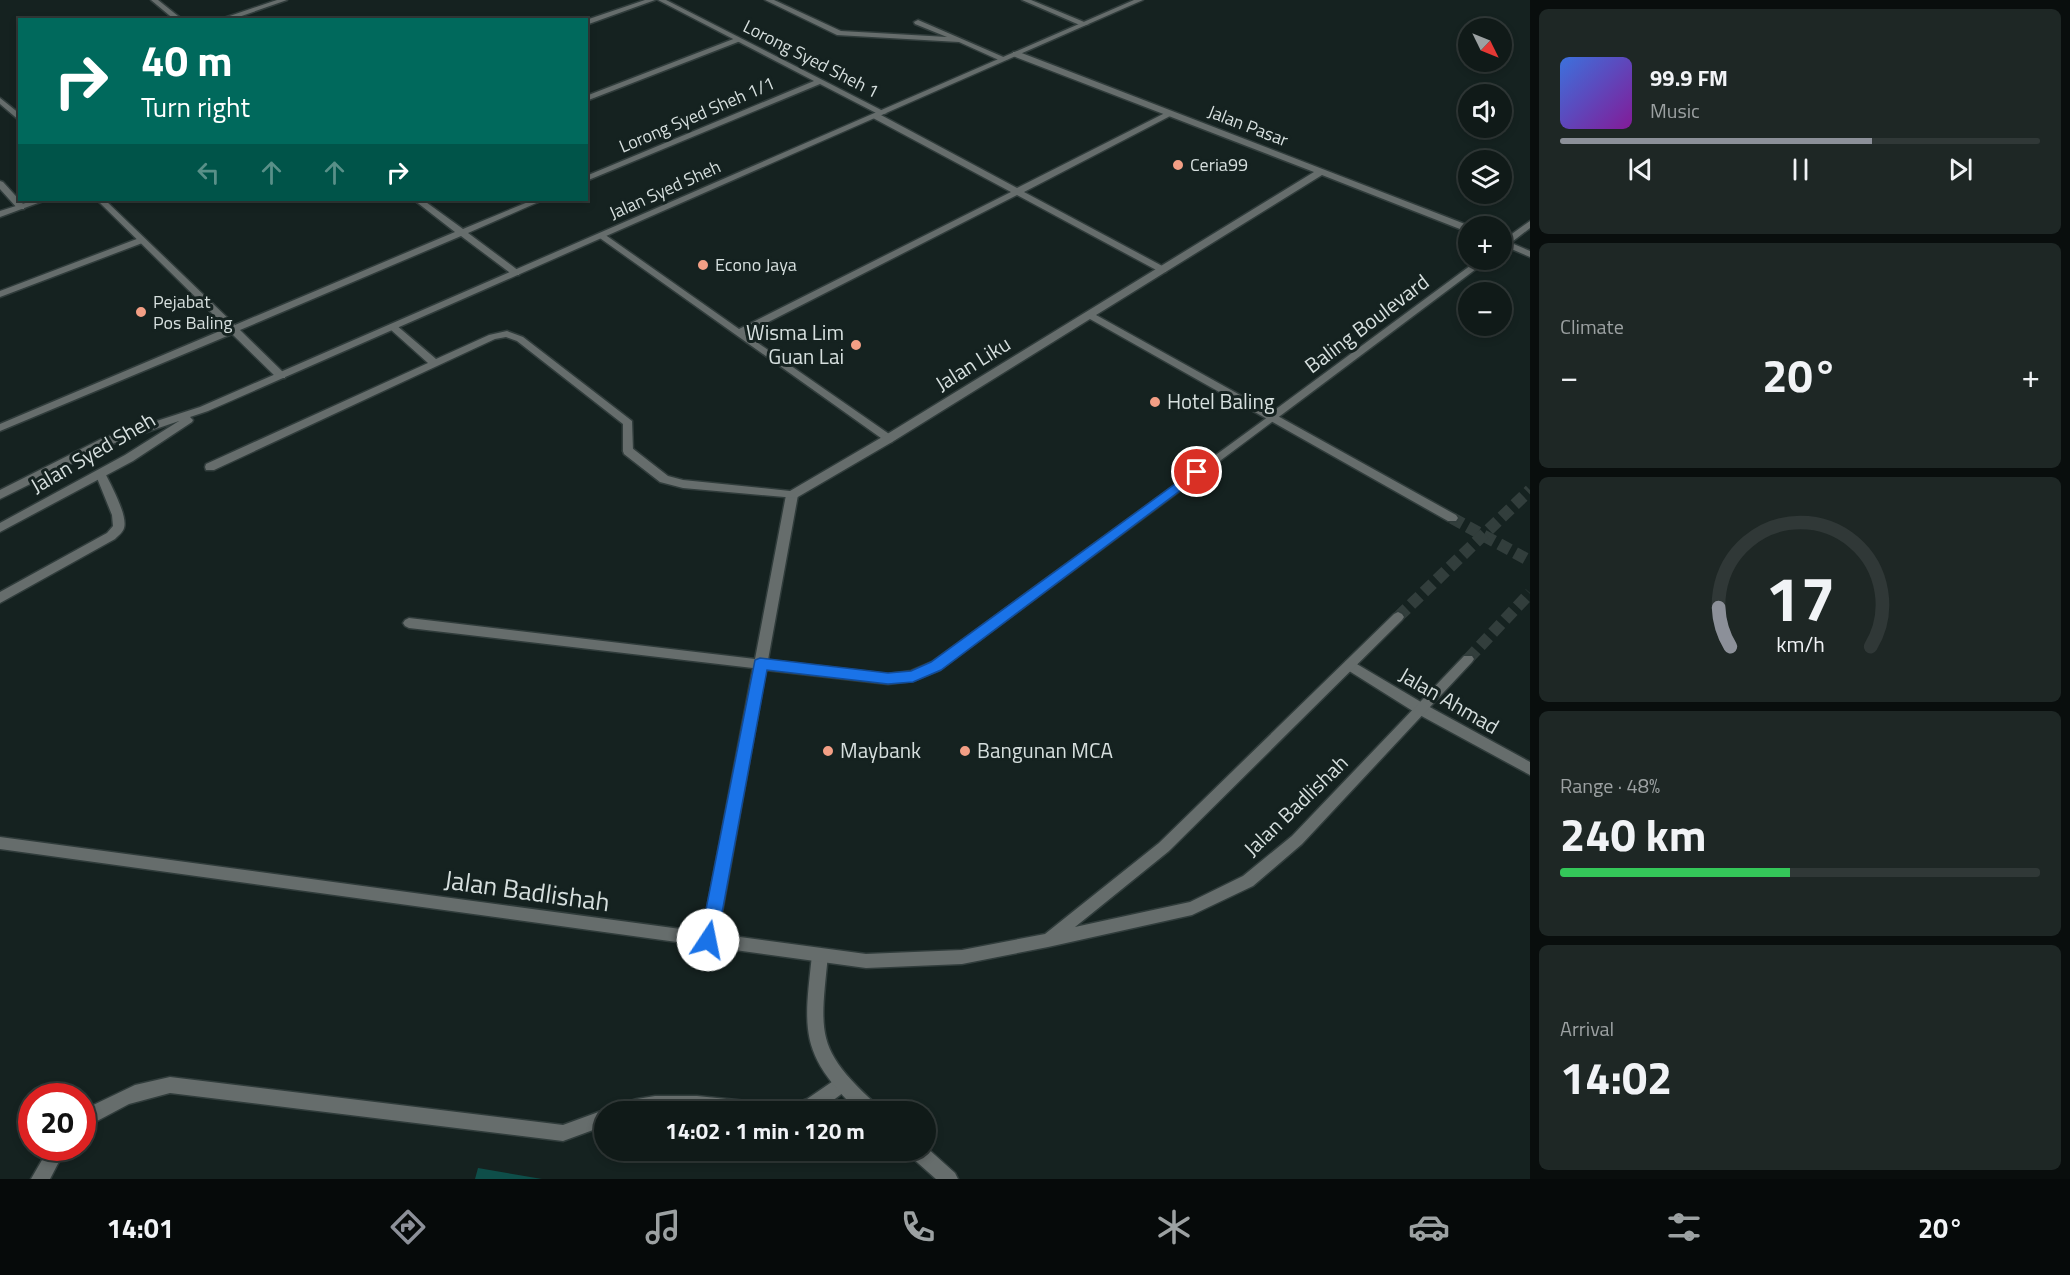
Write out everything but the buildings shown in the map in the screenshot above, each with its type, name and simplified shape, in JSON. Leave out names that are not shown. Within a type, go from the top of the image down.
[{"type":"street","points":[[154,0],[177,18]]},
{"type":"street","points":[[227,18],[284,0]]},
{"type":"street","points":[[588,22],[652,0]]},
{"type":"street","name":"Lorong Syed Sheh 1","points":[[661,0],[820,81],[1162,270]]},
{"type":"street","points":[[768,0],[840,33],[960,40]]},
{"type":"street","points":[[1025,0],[1085,24]]},
{"type":"street","name":"Jalan Syed Sheh","points":[[0,495],[105,442],[204,409],[1140,0]]},
{"type":"street","points":[[918,22],[1004,59]]},
{"type":"street","points":[[588,98],[739,40]]},
{"type":"street","name":"Jalan Pasar","points":[[1016,54],[1458,225]]},
{"type":"street","name":"Lorong Syed Sheh 1/1","points":[[588,178],[820,81]]},
{"type":"street","points":[[0,100],[18,117]]},
{"type":"street","points":[[739,333],[1170,114]]},
{"type":"street","name":"Jalan Liku","points":[[792,495],[888,439],[1321,172]]},
{"type":"street","points":[[0,184],[21,207]]},
{"type":"street","points":[[0,214],[39,201]]},
{"type":"street","points":[[102,201],[281,376]]},
{"type":"street","points":[[419,201],[516,273]]},
{"type":"street","points":[[0,428],[537,201]]},
{"type":"street","points":[[1512,237],[1530,224]]},
{"type":"street","points":[[602,236],[888,439]]},
{"type":"street","points":[[0,294],[142,240]]},
{"type":"street","points":[[1512,247],[1530,254]]},
{"type":"street","name":"Baling Boulevard","points":[[409,623],[888,679],[913,676],[936,666],[1470,270]]},
{"type":"street","points":[[1090,315],[1452,518]]},
{"type":"street","points":[[393,327],[435,364]]},
{"type":"street","points":[[210,467],[492,337],[507,334],[515,336],[628,423],[630,428],[628,451],[649,470],[664,479],[792,495],[708,940]]},
{"type":"street","name":"Jalan Syed Sheh","points":[[0,528],[129,458],[204,409]]},
{"type":"street","points":[[0,598],[111,536],[119,527],[118,515],[100,473]]},
{"type":"street","name":"Jalan Badlishah","points":[[1048,940],[1164,847],[1398,617]]},
{"type":"street","name":"Jalan Badlishah","points":[[0,843],[866,961],[962,957],[1192,908],[1248,881],[1297,840],[1468,659]]},
{"type":"street","name":"Jalan Ahmad","points":[[1350,665],[1421,709],[1530,769]]},
{"type":"street","points":[[820,955],[814,1020],[817,1042],[842,1083],[861,1101]]},
{"type":"street","points":[[818,1101],[842,1083]]},
{"type":"street","points":[[96,1113],[143,1089],[170,1085],[563,1133],[594,1122]]},
{"type":"street","points":[[40,1179],[50,1161]]},
{"type":"street","points":[[929,1161],[949,1179]]},
{"type":"shaded area","points":[[478,1168],[542,1179],[475,1179]]},
{"type":"tunnel","points":[[1398,617],[1530,490]]},
{"type":"tunnel","points":[[1452,518],[1530,561]]},
{"type":"tunnel","points":[[1468,659],[1530,593]]},
{"type":"place","name":"Ceria99","points":[[1178,165]]},
{"type":"place","name":"Econo Jaya","points":[[703,265]]},
{"type":"place","name":"Pejabat Pos Baling","points":[[141,312]]},
{"type":"place","name":"Wisma Lim Guan Lai","points":[[856,345]]},
{"type":"place","name":"Hotel Baling","points":[[1155,402]]},
{"type":"place","name":"Maybank","points":[[828,751]]},
{"type":"place","name":"Bangunan MCA","points":[[965,751]]},
{"type":"route","points":[[708,940],[760,664],[888,679],[913,676],[936,666],[1197,472]]}]
